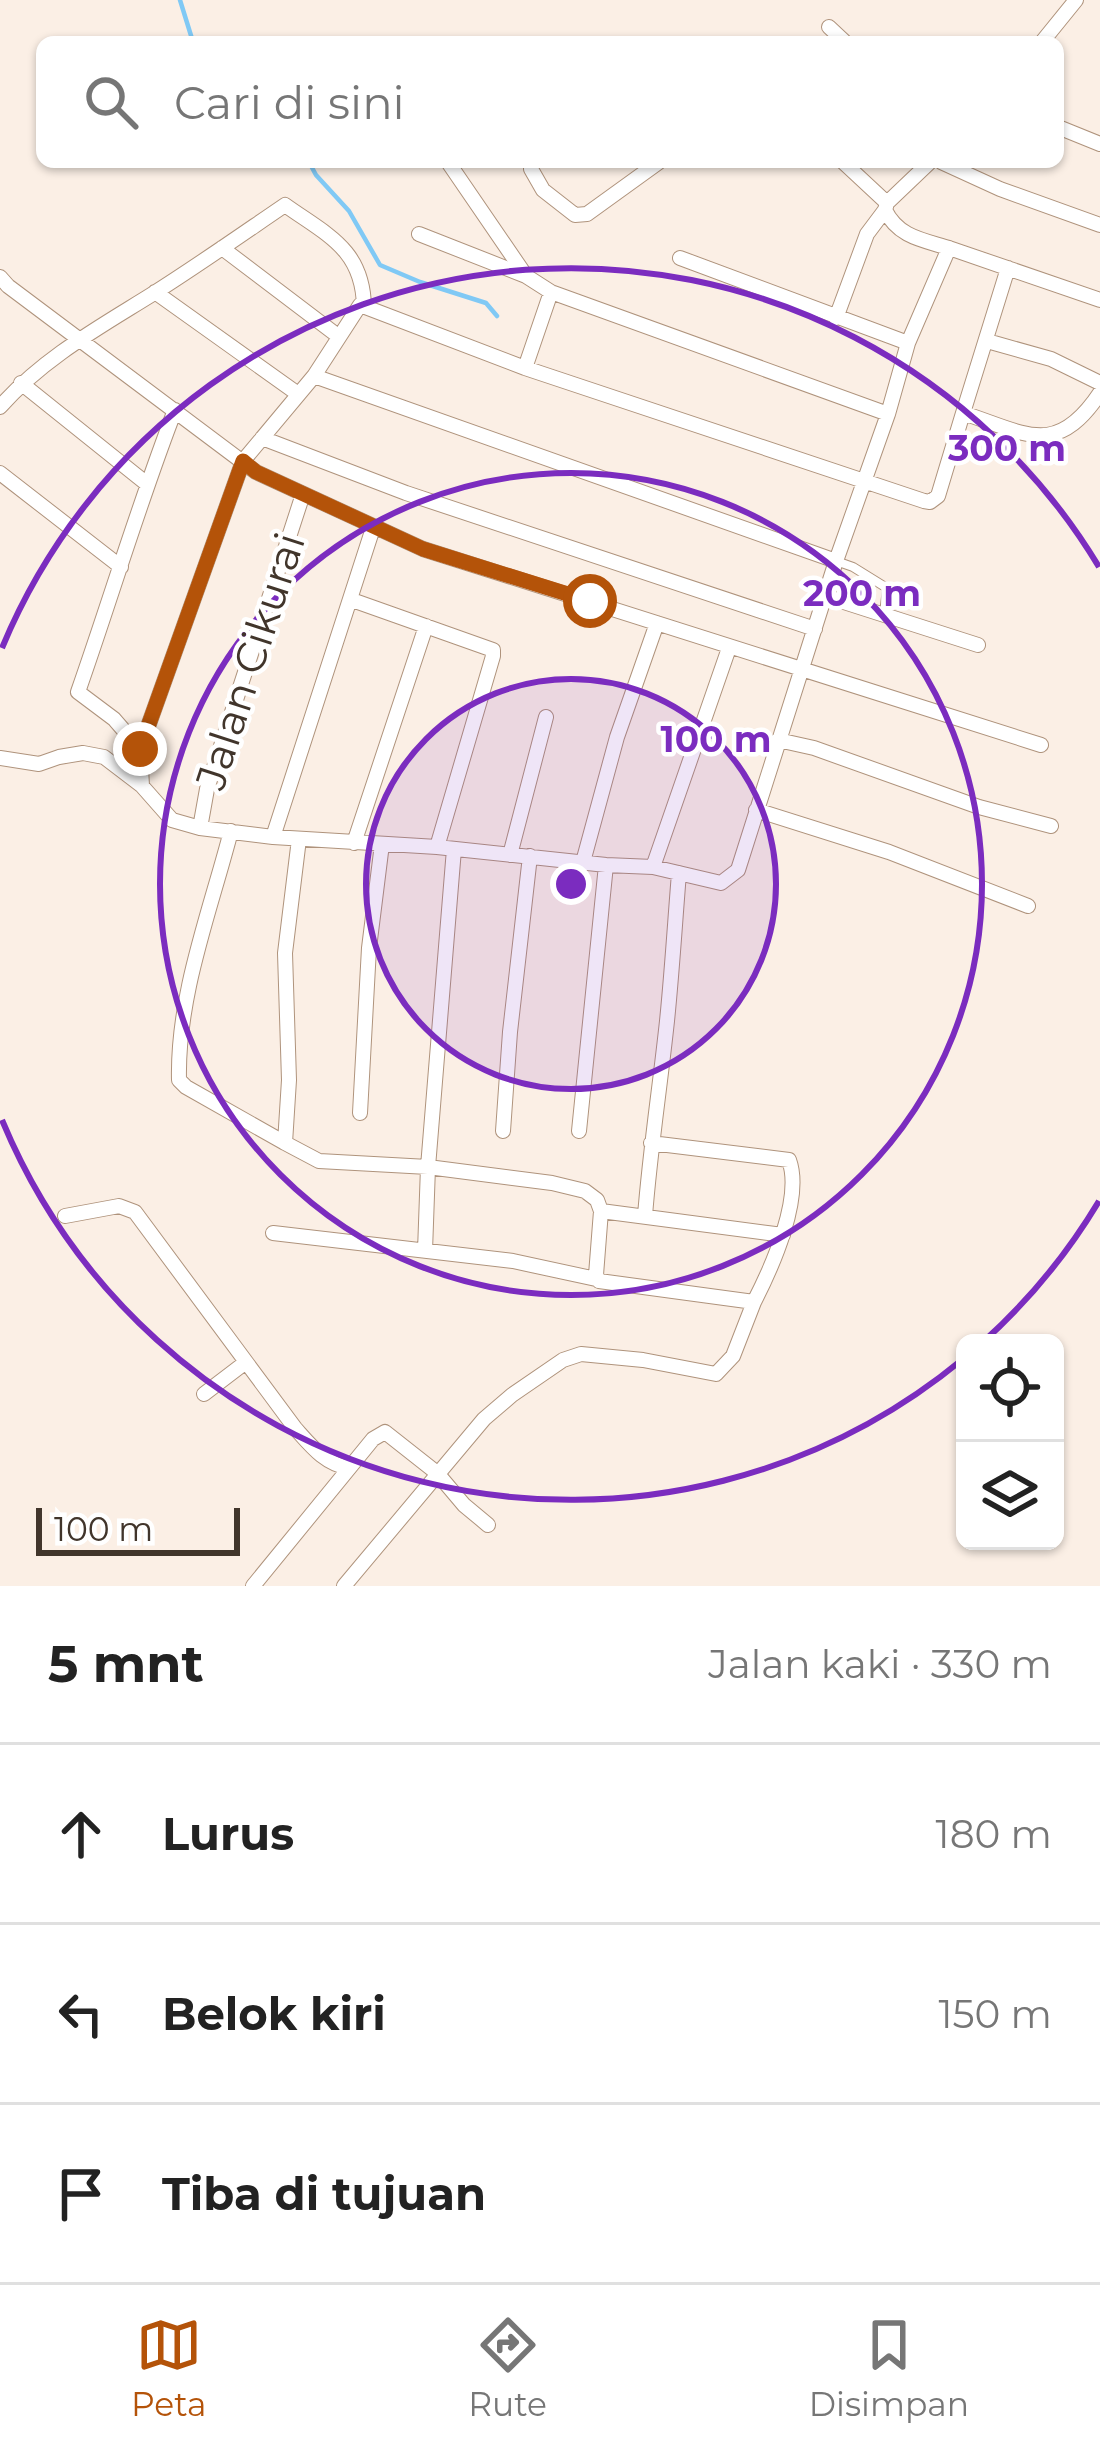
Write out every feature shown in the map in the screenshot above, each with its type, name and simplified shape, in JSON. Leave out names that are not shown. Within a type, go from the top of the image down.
[{"type":"street","points":[[1047,36],[1076,0]]},
{"type":"street","points":[[829,27],[839,36]]},
{"type":"street","points":[[1064,129],[1100,144]]},
{"type":"street","points":[[452,168],[526,276]]},
{"type":"street","points":[[531,169],[544,190],[575,215],[587,214],[651,168]]},
{"type":"street","points":[[849,168],[904,234],[1100,300]]},
{"type":"street","points":[[836,318],[867,234],[924,168]]},
{"type":"street","points":[[954,168],[1100,225]]},
{"type":"street","points":[[0,407],[21,383],[80,338],[285,205],[349,253],[362,281],[364,307]]},
{"type":"street","points":[[419,234],[526,276],[551,292],[888,414]]},
{"type":"street","points":[[222,248],[338,336]]},
{"type":"street","points":[[0,758],[39,764],[83,753],[104,758],[142,786],[172,820],[200,828],[653,867],[721,883],[738,870],[908,344],[949,248]]},
{"type":"street","points":[[680,258],[908,344]]},
{"type":"street","points":[[142,786],[140,749],[243,461],[314,376],[360,305],[525,368],[930,502],[938,496],[1008,268]]},
{"type":"street","points":[[0,277],[256,472],[373,528],[423,549],[1041,746]]},
{"type":"street","points":[[155,292],[298,394]]},
{"type":"street","points":[[525,368],[551,292]]},
{"type":"street","points":[[988,341],[1051,359],[1100,383]]},
{"type":"street","points":[[314,376],[836,561]]},
{"type":"street","points":[[21,383],[147,484]]},
{"type":"street","points":[[963,412],[1040,438],[1056,435],[1087,413],[1100,393]]},
{"type":"street","points":[[140,749],[115,719],[78,692],[175,410]]},
{"type":"street","points":[[262,438],[406,493],[815,629]]},
{"type":"street","points":[[0,473],[122,567]]},
{"type":"street","name":"Jalan Cikurai","points":[[200,828],[206,789],[303,494]]},
{"type":"street","points":[[273,837],[373,528]]},
{"type":"street","points":[[826,596],[978,645]]},
{"type":"street","points":[[352,600],[493,650],[437,847]]},
{"type":"street","points":[[584,862],[617,737],[657,623]]},
{"type":"street","points":[[354,843],[426,626]]},
{"type":"street","points":[[653,867],[729,648]]},
{"type":"street","points":[[510,855],[546,717]]},
{"type":"street","points":[[778,740],[1051,826]]},
{"type":"street","points":[[756,811],[889,852],[1028,906]]},
{"type":"street","points":[[231,831],[186,1000],[179,1080],[319,1161],[428,1167],[585,1191],[597,1200],[601,1211],[596,1279]]},
{"type":"street","points":[[285,1143],[289,1080],[285,953],[299,839]]},
{"type":"street","points":[[360,1113],[369,948],[382,844]]},
{"type":"street","points":[[424,1251],[454,849]]},
{"type":"street","points":[[503,1131],[530,856]]},
{"type":"street","points":[[579,1131],[606,865]]},
{"type":"street","points":[[645,1216],[679,873]]},
{"type":"street","points":[[344,1586],[484,1419],[572,1356],[643,1360],[716,1374],[733,1356],[784,1235],[792,1170],[789,1160],[650,1143]]},
{"type":"street","points":[[64,1216],[119,1206],[135,1212],[320,1456],[349,1468]]},
{"type":"street","points":[[601,1211],[784,1235]]},
{"type":"street","points":[[273,1233],[513,1262],[633,1288],[754,1302]]},
{"type":"street","points":[[204,1394],[246,1362]]},
{"type":"street","points":[[253,1586],[373,1439],[385,1432],[437,1472],[488,1525]]},
{"type":"lane","points":[[836,561],[903,598]]},
{"type":"lane","points":[[884,613],[887,589]]},
{"type":"waterway","points":[[180,0],[191,36]]},
{"type":"waterway","points":[[312,168],[349,211],[380,265],[486,303],[497,316]]},
{"type":"route","points":[[140,749],[243,461],[256,472],[423,549],[590,601]]}]
